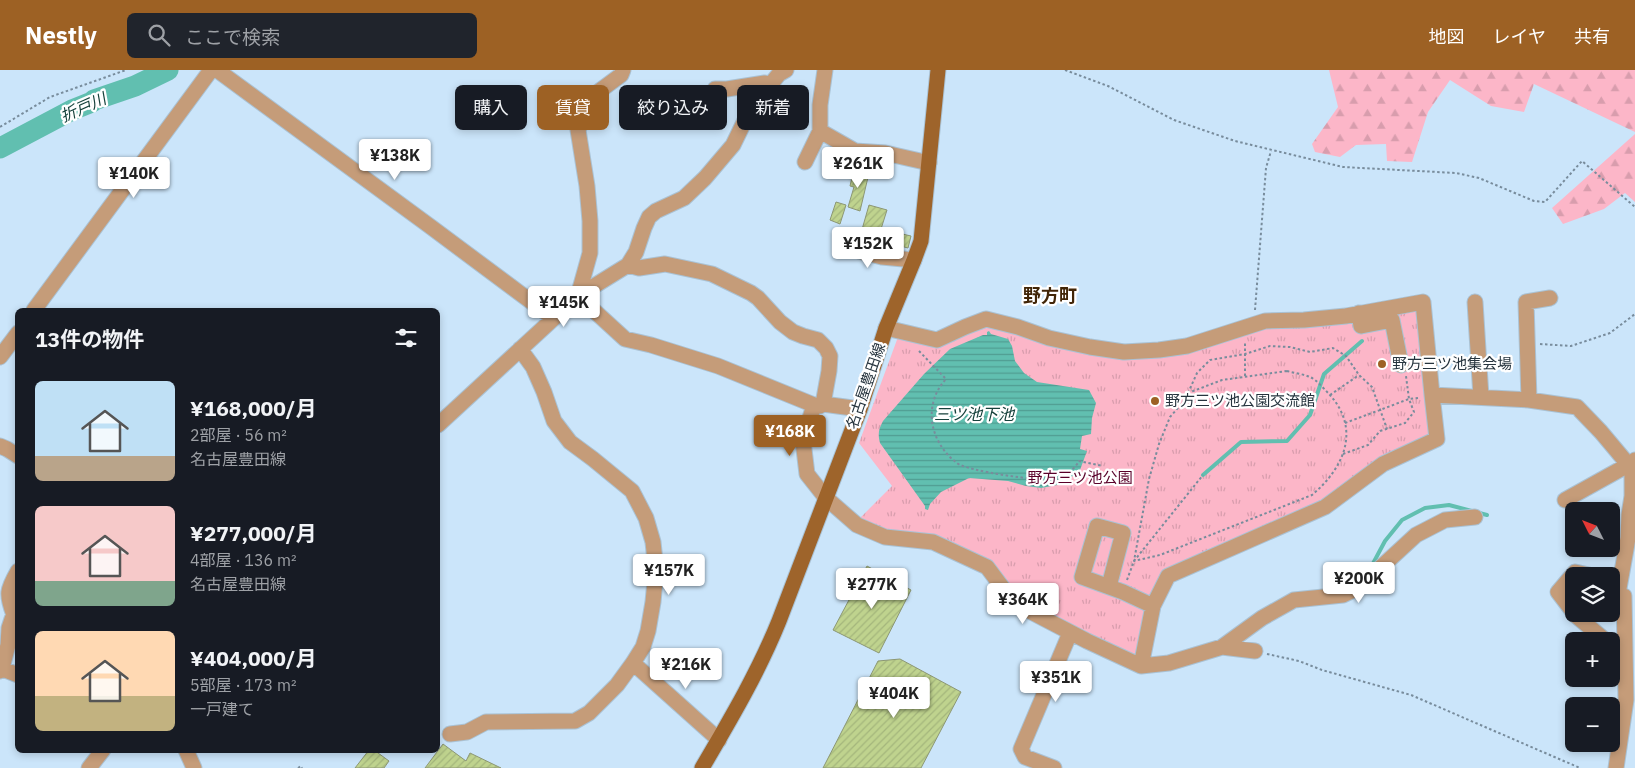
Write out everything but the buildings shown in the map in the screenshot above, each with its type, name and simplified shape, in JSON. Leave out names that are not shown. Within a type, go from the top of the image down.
[{"type":"main road","name":"名古屋豊田線","points":[[702,768],[766,654],[860,409],[886,328],[914,260],[920,241],[938,70]]},
{"type":"street","points":[[35,308],[210,70]]},
{"type":"street","points":[[217,70],[431,226],[552,318]]},
{"type":"street","points":[[578,296],[590,253],[587,186],[578,130],[594,94],[621,74],[623,70]]},
{"type":"street","points":[[805,162],[820,131],[820,105],[825,70]]},
{"type":"street","points":[[727,89],[765,83],[776,75]]},
{"type":"street","points":[[440,423],[578,296],[628,265],[636,252],[649,217],[656,211],[684,198],[705,178],[733,145],[750,110],[776,75]]},
{"type":"street","points":[[820,131],[855,151],[886,153],[929,163]]},
{"type":"street","points":[[860,242],[858,251],[882,257],[914,260]]},
{"type":"street","points":[[628,265],[639,268],[665,264],[712,274],[751,293],[780,322],[793,332],[818,340],[826,348],[830,356],[829,371],[803,441],[806,474],[826,498],[857,525],[885,537],[933,542],[987,567],[1014,603],[1070,633],[1141,666],[1169,663],[1222,647],[1262,618],[1294,600],[1343,595],[1362,586],[1416,535],[1445,520],[1475,517]]},
{"type":"street","points":[[578,296],[625,339],[718,366],[818,404],[860,409]]},
{"type":"street","points":[[1530,400],[1526,302],[1550,298]]},
{"type":"street","points":[[886,328],[936,340],[986,319],[1090,348],[1124,352],[1187,346],[1265,321],[1304,320],[1359,314],[1423,302],[1437,439],[1383,464],[1325,507],[1168,576],[1153,606],[1141,666]]},
{"type":"street","points":[[1475,302],[1481,397]]},
{"type":"street","points":[[1359,314],[1361,326],[1392,320],[1403,368]]},
{"type":"street","points":[[0,357],[15,337]]},
{"type":"street","points":[[450,734],[467,732],[486,722],[575,721],[589,712],[617,685],[643,647],[654,602],[656,570],[653,542],[646,518],[632,491],[570,442],[554,421],[533,367],[520,349]]},
{"type":"street","points":[[1432,395],[1530,400],[1577,407],[1632,464],[1632,539],[1622,595],[1626,700],[1616,768]]},
{"type":"street","points":[[0,446],[15,454]]},
{"type":"street","points":[[1565,500],[1632,464]]},
{"type":"street","points":[[15,576],[4,593],[15,614]]},
{"type":"street","points":[[1565,583],[1558,592],[1565,602]]},
{"type":"street","points":[[1109,586],[1153,606]]},
{"type":"street","points":[[15,617],[12,619],[1,669],[15,674]]},
{"type":"street","points":[[1583,622],[1595,632]]},
{"type":"street","points":[[1054,768],[1025,757],[1021,750],[1070,633]]},
{"type":"street","points":[[1222,647],[1255,651]]},
{"type":"street","points":[[1620,654],[1624,657]]},
{"type":"street","points":[[633,663],[719,740]]},
{"type":"street","points":[[89,768],[102,753]]},
{"type":"street","points":[[187,753],[194,768]]},
{"type":"path","points":[[0,126],[50,98],[126,70]]},
{"type":"path","points":[[1065,70],[1108,86],[1174,120],[1235,141],[1349,168],[1456,173],[1479,178],[1534,201],[1545,202],[1582,161],[1635,207]]},
{"type":"path","points":[[1245,376],[1245,354],[1250,326],[1266,168],[1271,151]]},
{"type":"path","points":[[1527,344],[1571,346],[1610,332],[1635,314]]},
{"type":"path","points":[[923,337],[919,350],[946,379],[940,386],[931,413],[933,429],[940,446],[958,464],[983,471],[1041,480],[1058,478],[1076,467],[1079,461],[1103,466]]},
{"type":"path","points":[[1125,585],[1134,562],[1149,479],[1158,444],[1170,417],[1185,400],[1197,373],[1210,360],[1245,354],[1270,346],[1290,347],[1310,352],[1334,348],[1346,356],[1359,375],[1372,388],[1387,429]]},
{"type":"path","points":[[1343,454],[1368,445],[1380,432],[1405,423],[1414,412],[1403,368]]},
{"type":"path","points":[[1134,562],[1160,555],[1312,495],[1325,484],[1340,465],[1346,443],[1345,424],[1338,404],[1311,377],[1287,372],[1245,376],[1222,380],[1188,393]]},
{"type":"path","points":[[1330,395],[1359,375]]},
{"type":"path","points":[[1345,424],[1410,399],[1432,395]]},
{"type":"path","points":[[1134,562],[1202,476]]},
{"type":"path","points":[[1255,651],[1299,661],[1322,670],[1411,695],[1580,768]]},
{"type":"path","points":[[298,768],[301,766],[302,768]]},
{"type":"green space","points":[[1329,70],[1635,70],[1635,132],[1534,84],[1524,112],[1491,106],[1450,80],[1428,112],[1412,162],[1387,161],[1386,144],[1356,145],[1340,157],[1315,152],[1312,144],[1338,107]]},
{"type":"green space","points":[[1635,134],[1635,202],[1625,193],[1604,209],[1563,224],[1552,208]]},
{"type":"green space","name":"野方三ツ池公園","points":[[1417,309],[1432,437],[1318,504],[1163,571],[1147,607],[1138,657],[1017,600],[989,563],[887,534],[859,519],[892,486],[859,443],[898,337],[936,348],[987,325],[1090,353],[1269,327]]},
{"type":"water","name":"三ツ池下池","points":[[989,331],[991,334],[1008,339],[1012,346],[1015,361],[1024,373],[1037,382],[1089,390],[1096,403],[1092,418],[1091,434],[1082,436],[1080,449],[1087,451],[1080,470],[1063,484],[1041,488],[1008,481],[969,478],[941,492],[930,504],[928,510],[925,509],[925,506],[880,443],[880,427],[883,421],[924,374],[950,349],[987,335]]},
{"type":"waterway","name":"折戸川","points":[[0,148],[72,110],[94,100],[135,86],[168,70]]},
{"type":"waterway","points":[[1203,475],[1241,442],[1287,441],[1310,415],[1324,374],[1362,341]]},
{"type":"waterway","points":[[1369,571],[1385,541],[1402,520],[1425,508],[1449,505],[1487,515]]},
{"type":"place","name":"野方三ツ池集会場","points":[[1382,364]]},
{"type":"place","name":"野方三ツ池公園交流館","points":[[1155,401]]},
{"type":"district","name":"野方町","points":[[1050,296]]}]
